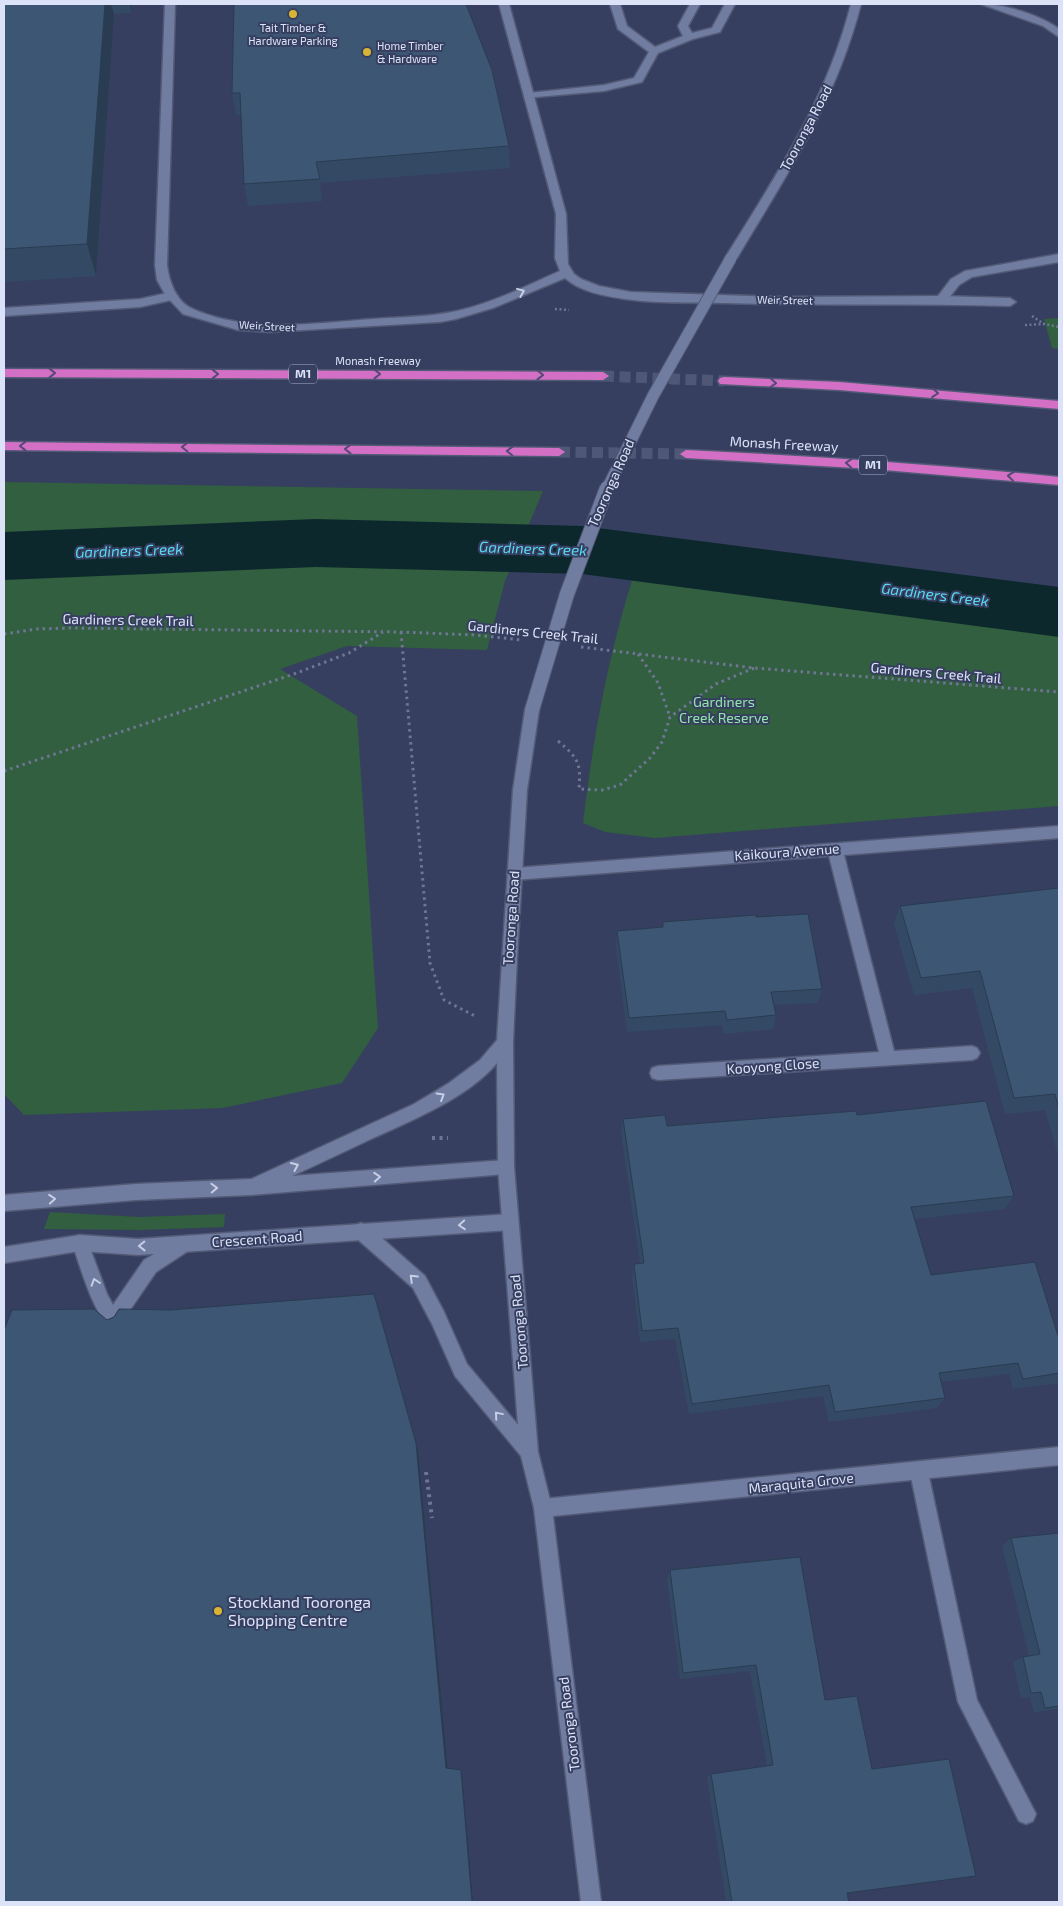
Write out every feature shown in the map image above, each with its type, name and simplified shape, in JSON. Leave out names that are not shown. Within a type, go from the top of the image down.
[{"type":"highway","name":"Monash Freeway","points":[[4,373],[603,376]]},
{"type":"highway","points":[[724,381],[839,386],[1012,399],[1059,405]]},
{"type":"highway","points":[[4,446],[559,452]]},
{"type":"highway","name":"Monash Freeway","points":[[686,454],[841,462],[1059,481]]},
{"type":"street","name":"Weir Street","points":[[170,4],[161,265],[163,280],[172,296],[187,311],[238,326],[270,328],[440,318],[476,310],[566,273],[588,286],[608,293],[631,296],[783,301],[941,300],[1010,302]]},
{"type":"street","points":[[504,4],[562,217],[561,260],[566,273]]},
{"type":"street","points":[[615,4],[622,27],[654,51]]},
{"type":"street","points":[[689,37],[683,26],[695,4]]},
{"type":"street","points":[[529,96],[604,88],[638,80],[654,51],[689,37],[716,30],[730,4]]},
{"type":"street","name":"Tooronga Road","points":[[591,1902],[542,1508],[530,1452],[506,1167],[505,1042],[520,790],[532,710],[568,590],[610,482],[638,422],[667,368],[730,258],[792,156],[828,87],[842,54],[856,4]]},
{"type":"street","points":[[986,4],[1046,24],[1059,34]]},
{"type":"street","points":[[941,300],[955,282],[969,274],[1059,258]]},
{"type":"street","points":[[4,312],[140,302],[172,296]]},
{"type":"street","name":"Kaikoura Avenue","points":[[514,874],[1059,832]]},
{"type":"street","points":[[835,849],[888,1058]]},
{"type":"street","points":[[250,1187],[420,1109],[455,1088],[486,1065],[505,1042]]},
{"type":"street","name":"Kooyong Close","points":[[658,1073],[972,1053]]},
{"type":"street","points":[[4,1203],[136,1192],[250,1187],[506,1167]]},
{"type":"street","name":"Crescent Road","points":[[4,1255],[80,1243],[138,1247],[510,1222]]},
{"type":"street","points":[[361,1231],[419,1282],[438,1318],[461,1370],[530,1452]]},
{"type":"street","points":[[80,1243],[100,1298],[114,1320],[150,1266],[182,1244]]},
{"type":"street","name":"Maraquita Grove","points":[[542,1508],[919,1472],[1059,1456]]},
{"type":"street","points":[[919,1472],[968,1702],[1026,1814]]},
{"type":"path","points":[[1044,324],[1059,327]]},
{"type":"path","name":"Gardiners Creek Trail","points":[[4,634],[38,629],[70,628],[401,632],[475,635],[523,640]]},
{"type":"path","points":[[4,771],[294,674],[349,653],[384,632]]},
{"type":"path","points":[[401,632],[430,963],[444,1000],[453,1006]]},
{"type":"path","name":"Gardiners Creek Trail","points":[[580,647],[754,668],[1059,692]]},
{"type":"path","points":[[575,756],[580,764],[579,789],[602,790],[620,786],[650,758],[662,742],[670,717],[665,694],[656,676],[637,654]]},
{"type":"path","points":[[670,717],[716,684],[754,668]]},
{"type":"path","points":[[424,1139],[448,1138]]},
{"type":"path","points":[[426,1472],[432,1518]]},
{"type":"green space","points":[[1059,318],[1059,349],[1052,348],[1044,319]]},
{"type":"green space","points":[[4,482],[543,491],[505,581],[487,650],[347,646],[280,669],[357,716],[378,1028],[342,1083],[222,1108],[24,1115],[4,1094]]},
{"type":"green space","name":"Gardiners Creek Reserve","points":[[634,574],[1059,632],[1059,806],[655,838],[605,832],[583,823],[602,697],[616,635]]},
{"type":"green space","points":[[50,1212],[139,1217],[225,1214],[224,1227],[141,1230],[44,1229]]},
{"type":"building","points":[[4,4],[105,4],[87,244],[4,249]]},
{"type":"building","points":[[234,4],[466,4],[492,70],[509,146],[316,162],[320,179],[244,184],[240,93],[232,93]]},
{"type":"building","points":[[1059,888],[1059,1109],[1055,1094],[1014,1098],[980,971],[921,978],[900,906]]},
{"type":"building","points":[[808,914],[822,989],[771,992],[776,1015],[727,1020],[725,1011],[629,1018],[617,931],[663,927],[663,922],[756,915],[756,917]]},
{"type":"building","points":[[986,1101],[1014,1196],[911,1207],[931,1275],[1035,1262],[1059,1339],[1059,1373],[1023,1379],[1018,1363],[939,1373],[945,1398],[835,1412],[829,1385],[692,1404],[678,1328],[642,1331],[634,1264],[644,1263],[623,1119],[665,1115],[667,1126],[856,1111],[857,1115]]},
{"type":"building","name":"Stockland Tooronga Shopping Centre","points":[[374,1294],[416,1443],[446,1768],[461,1770],[472,1902],[4,1902],[4,1330],[12,1310],[94,1309],[107,1320],[114,1317],[119,1309],[170,1310]]},
{"type":"building","points":[[1059,1533],[1059,1706],[1045,1708],[1041,1692],[1031,1693],[1023,1657],[1040,1654],[1011,1538]]},
{"type":"building","points":[[800,1557],[825,1700],[857,1696],[872,1769],[949,1759],[976,1876],[847,1893],[849,1902],[732,1902],[711,1774],[773,1765],[756,1665],[683,1673],[670,1570]]},
{"type":"waterway","name":"Gardiners Creek","points":[[4,556],[316,543],[582,550],[1059,612]]},
{"type":"tunnel","points":[[603,376],[724,381]]},
{"type":"tunnel","points":[[559,452],[686,454]]},
{"type":"place","name":"Tait Timber & Hardware Parking","points":[[293,14]]},
{"type":"place","name":"Home Timber & Hardware","points":[[367,52]]},
{"type":"place","name":"Stockland Tooronga Shopping Centre","points":[[218,1611]]}]
